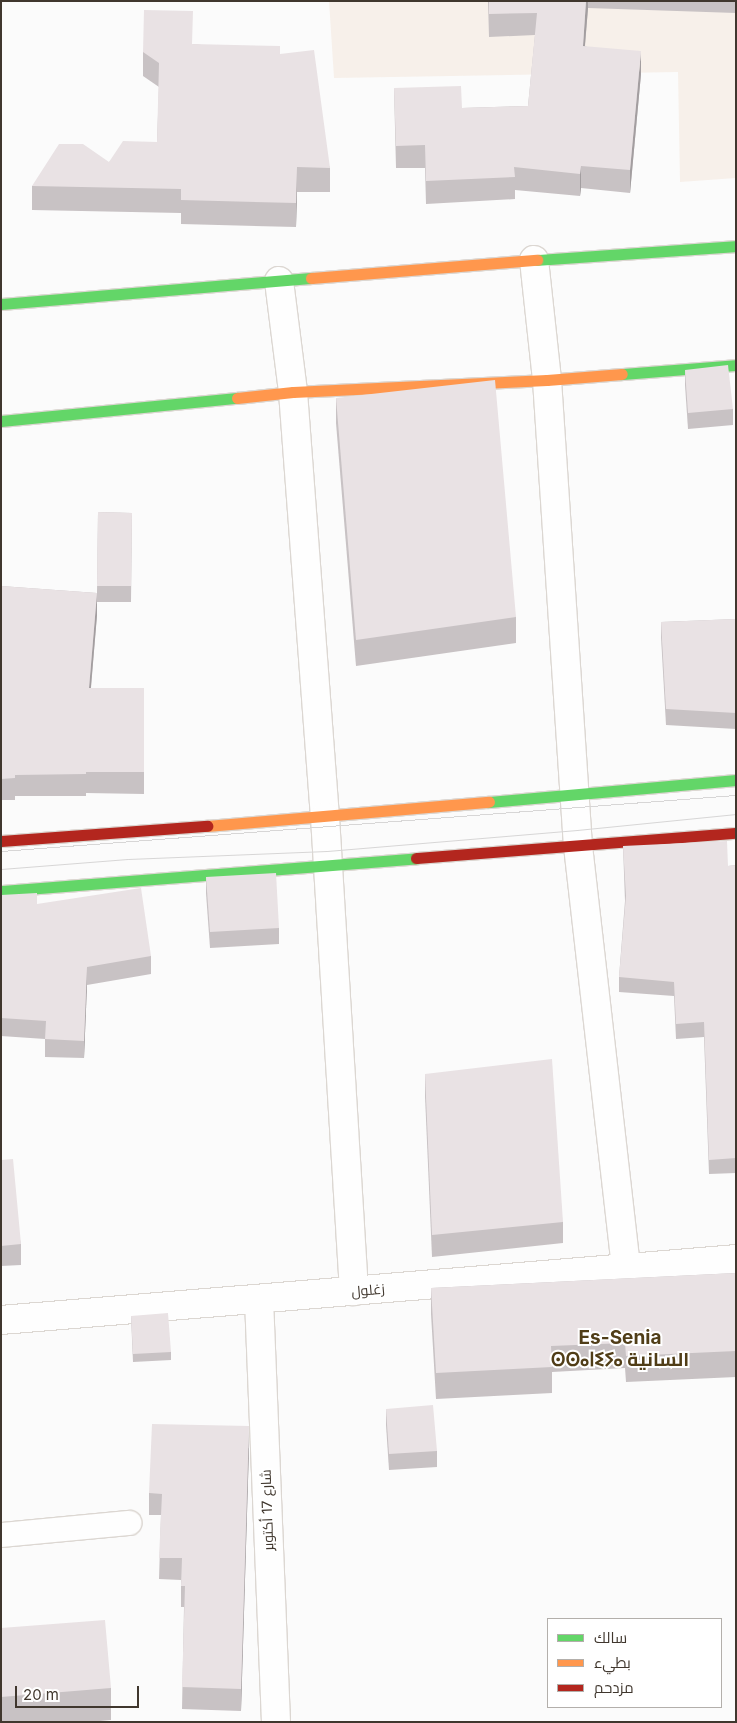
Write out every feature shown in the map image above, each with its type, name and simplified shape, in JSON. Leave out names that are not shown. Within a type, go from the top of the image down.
[{"type":"main road","points":[[1,304],[534,260],[736,246]]},
{"type":"main road","points":[[1,421],[293,392],[547,380],[736,365]]},
{"type":"main road","points":[[1,841],[325,818],[736,780]]},
{"type":"main road","points":[[1,890],[736,833]]},
{"type":"street","points":[[534,260],[547,380],[578,846],[626,1268]]},
{"type":"street","points":[[279,282],[293,392],[325,818],[354,1291]]},
{"type":"street","name":"زغلول","points":[[1,1320],[736,1259]]},
{"type":"street","name":"شارع 17 أكتوبر","points":[[260,1299],[276,1722]]},
{"type":"lane","points":[[1,1535],[129,1523]]},
{"type":"shaded area","points":[[329,1],[736,1],[736,178],[680,182],[678,72],[334,78]]},
{"type":"building","points":[[489,1],[586,1],[583,46],[641,51],[630,170],[581,166],[580,174],[514,167],[515,177],[426,181],[425,145],[396,146],[394,88],[461,86],[462,108],[528,106],[537,13],[489,14]]},
{"type":"building","points":[[144,10],[193,11],[192,44],[280,46],[280,54],[314,50],[330,168],[297,167],[296,203],[181,200],[181,189],[32,186],[59,144],[83,144],[109,162],[123,141],[157,142],[159,63],[143,52]]},
{"type":"building","points":[[728,365],[733,409],[688,413],[685,370]]},
{"type":"building","points":[[495,380],[516,617],[356,640],[336,398]]},
{"type":"building","points":[[98,512],[132,513],[131,586],[97,586]]},
{"type":"building","points":[[1,586],[97,593],[89,688],[144,688],[144,772],[15,775],[15,778],[1,779]]},
{"type":"building","points":[[736,619],[736,713],[666,709],[661,622]]},
{"type":"building","points":[[727,841],[728,866],[736,865],[736,1158],[709,1160],[704,1022],[676,1024],[674,982],[619,977],[626,896],[623,846]]},
{"type":"building","points":[[276,873],[279,928],[210,932],[206,877]]},
{"type":"building","points":[[141,888],[151,956],[87,967],[84,1041],[45,1039],[46,1021],[1,1018],[1,895],[37,893],[37,904]]},
{"type":"building","points":[[552,1059],[563,1222],[432,1235],[425,1074]]},
{"type":"building","points":[[13,1159],[21,1244],[1,1246],[1,1160]]},
{"type":"building","points":[[736,1273],[736,1351],[626,1356],[625,1343],[551,1346],[552,1367],[436,1373],[431,1288]]},
{"type":"building","points":[[168,1313],[171,1352],[133,1354],[131,1316]]},
{"type":"building","points":[[433,1405],[437,1451],[389,1454],[386,1409]]},
{"type":"building","points":[[152,1424],[249,1426],[241,1689],[182,1687],[185,1586],[181,1586],[182,1558],[159,1558],[162,1494],[149,1493]]},
{"type":"building","points":[[105,1620],[111,1688],[1,1697],[1,1628]]},
{"type":"tram line","points":[[1,851],[736,795]]},
{"type":"tram line","points":[[1,869],[128,859],[327,851],[577,830],[736,814]]},
{"type":"traffic: fast","points":[[537,260],[736,246]]},
{"type":"traffic: fast","points":[[1,304],[311,278]]},
{"type":"traffic: fast","points":[[622,374],[736,365]]},
{"type":"traffic: fast","points":[[1,421],[237,398]]},
{"type":"traffic: fast","points":[[489,802],[736,780]]},
{"type":"traffic: fast","points":[[1,891],[416,858]]},
{"type":"traffic: slow","points":[[311,278],[537,260]]},
{"type":"traffic: slow","points":[[237,398],[293,392],[547,380],[622,374]]},
{"type":"traffic: slow","points":[[207,826],[489,802]]},
{"type":"traffic: jam","points":[[1,841],[207,826]]},
{"type":"traffic: jam","points":[[416,858],[736,833]]},
{"type":"district","name":"Es-Senia ⵙⵙⴰⵏⵉⵢⴰ السانية","points":[[620,1349]]}]
